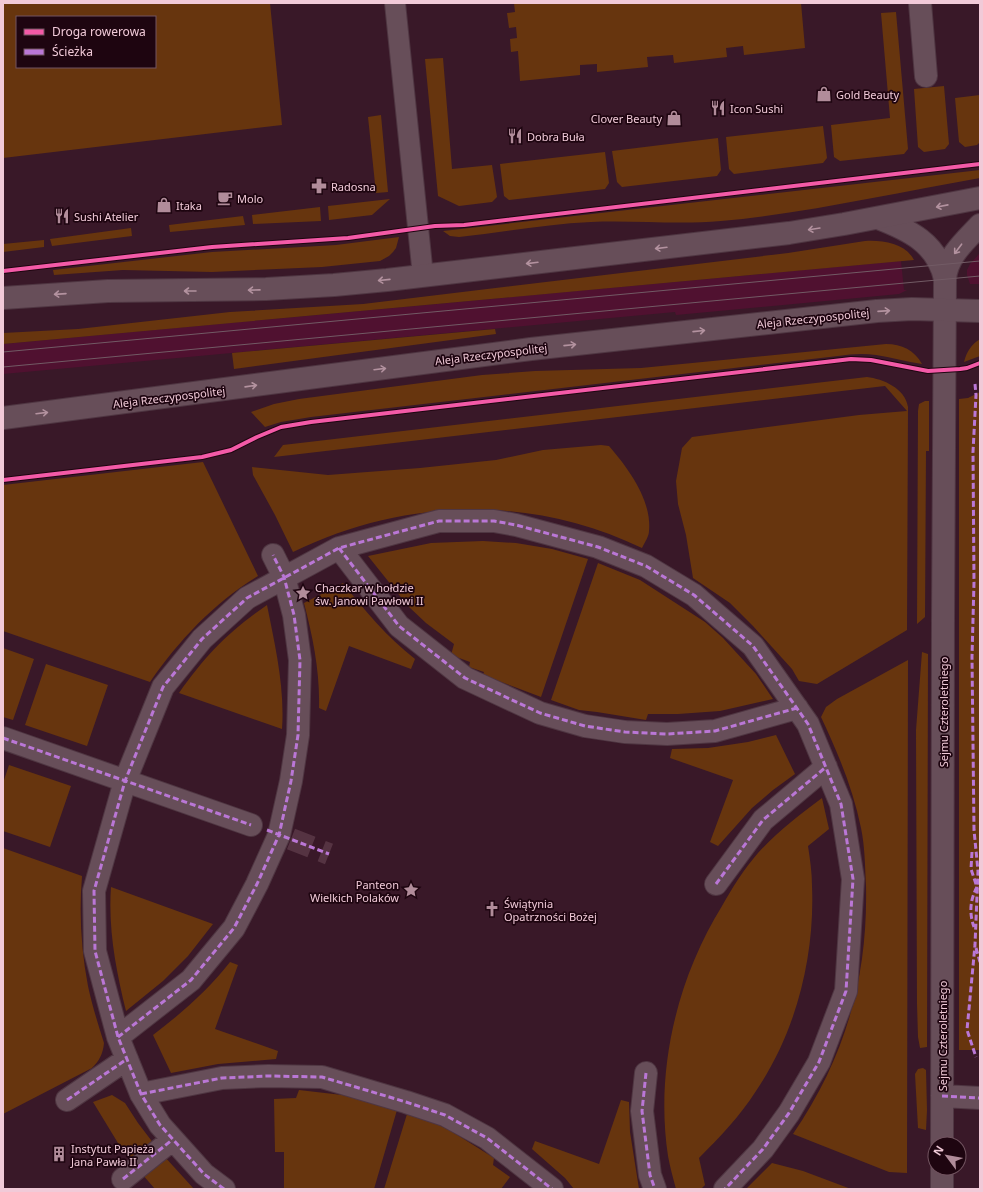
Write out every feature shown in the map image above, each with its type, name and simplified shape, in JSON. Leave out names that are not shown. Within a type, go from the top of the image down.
[{"type":"street","points":[[920,3],[926,76]]},
{"type":"street","points":[[3,298],[108,291],[273,289],[334,285],[423,276],[816,229],[980,198]]},
{"type":"street","name":"Sejmu Czteroletniego","points":[[878,218],[912,233],[922,240],[932,251],[941,265],[945,279]]},
{"type":"street","name":"Sejmu Czteroletniego","points":[[942,1136],[945,272],[958,248],[980,224]]},
{"type":"street","name":"Aleja Rzeczypospolitej","points":[[3,418],[531,349],[877,311],[912,309],[980,311]]},
{"type":"street","points":[[224,1189],[204,1174],[172,1140],[160,1125],[141,1094],[118,1038],[95,951],[94,891],[124,781],[163,687],[202,639],[247,598],[339,548],[439,521],[494,522],[509,524],[598,547],[646,566],[694,595],[753,646],[808,724],[841,804],[853,879],[846,991],[818,1062],[789,1113],[763,1149],[725,1189]]},
{"type":"street","points":[[339,548],[399,626],[466,678],[540,713],[592,727],[625,732],[667,734],[715,731],[797,708]]},
{"type":"street","points":[[118,1038],[190,980],[234,928],[257,884],[272,832],[291,780],[298,735],[300,660],[294,615],[284,577],[273,555]]},
{"type":"street","points":[[3,738],[272,832]]},
{"type":"street","points":[[716,884],[763,820],[826,767]]},
{"type":"street","points":[[67,1100],[127,1059]]},
{"type":"street","points":[[646,1073],[642,1111],[650,1175],[655,1189]]},
{"type":"street","points":[[141,1094],[222,1078],[322,1076],[445,1115],[487,1138],[552,1189]]},
{"type":"street","points":[[942,1096],[980,1098]]},
{"type":"street","points":[[122,1179],[172,1140]]},
{"type":"street","points":[[942,1176],[942,1189]]},
{"type":"lane","points":[[395,3],[423,276]]},
{"type":"shaded area","points":[[3,3],[270,3],[282,125],[3,158]]},
{"type":"shaded area","points":[[514,3],[801,3],[805,48],[744,55],[743,46],[726,48],[727,57],[674,63],[673,55],[647,57],[648,67],[597,72],[597,64],[580,65],[580,75],[520,81],[518,51],[511,52],[510,39],[517,38],[516,27],[509,28],[507,13],[515,12]]},
{"type":"shaded area","points":[[896,12],[908,149],[904,154],[840,161],[834,157],[831,125],[890,118],[881,13]]},
{"type":"shaded area","points":[[443,58],[452,169],[492,165],[497,197],[492,202],[459,206],[438,196],[425,59]]},
{"type":"shaded area","points":[[944,86],[949,144],[945,149],[924,152],[918,147],[914,89]]},
{"type":"shaded area","points":[[980,95],[980,142],[977,145],[965,147],[959,142],[955,98]]},
{"type":"shaded area","points":[[381,115],[388,192],[376,193],[368,117]]},
{"type":"shaded area","points":[[823,126],[827,158],[823,163],[734,174],[729,169],[726,137]]},
{"type":"shaded area","points":[[718,138],[721,170],[717,176],[622,187],[617,182],[612,151]]},
{"type":"shaded area","points":[[605,152],[609,183],[605,189],[509,200],[504,196],[500,164]]},
{"type":"shaded area","points":[[980,170],[980,178],[819,208],[721,221],[672,223],[574,223],[459,237],[450,236],[443,231]]},
{"type":"shaded area","points":[[390,199],[372,215],[329,220],[328,206]]},
{"type":"shaded area","points":[[320,207],[321,221],[253,224],[252,215]]},
{"type":"shaded area","points":[[243,216],[245,225],[170,232],[169,225]]},
{"type":"shaded area","points":[[131,228],[132,236],[52,246],[50,239]]},
{"type":"shaded area","points":[[399,237],[396,248],[393,252],[380,261],[322,267],[212,272],[123,270],[54,275],[53,270],[212,252],[336,245]]},
{"type":"shaded area","points":[[44,240],[44,247],[3,252],[3,244]]},
{"type":"shaded area","points":[[865,241],[886,242],[899,246],[910,254],[914,260],[3,344],[3,333],[78,329],[230,312],[363,304],[788,253]]},
{"type":"shaded area","points":[[979,254],[980,284],[970,284],[967,270]]},
{"type":"shaded area","points":[[901,261],[904,290],[907,290],[899,294],[676,315],[675,312],[3,374],[3,344]]},
{"type":"shaded area","points":[[495,329],[496,334],[234,369],[232,353]]},
{"type":"shaded area","points":[[980,339],[980,356],[964,362],[970,349]]},
{"type":"shaded area","points":[[886,344],[897,345],[907,349],[919,359],[922,364],[871,354],[848,355],[311,417],[281,422],[265,427],[251,412],[274,404],[299,399],[482,375],[535,371],[641,368]]},
{"type":"shaded area","points":[[867,377],[886,382],[898,390],[906,400],[908,407],[907,630],[817,684],[799,681],[792,669],[730,603],[693,578],[686,535],[678,504],[676,481],[682,448],[692,437],[859,415],[907,411],[885,386],[274,457],[283,445]]},
{"type":"shaded area","points":[[980,392],[980,1050],[959,1050],[959,399],[968,398]]},
{"type":"shaded area","points":[[929,401],[929,451],[926,451],[925,617],[917,624],[918,411],[919,404]]},
{"type":"shaded area","points":[[601,445],[609,446],[624,464],[643,496],[649,519],[649,531],[648,537],[642,548],[599,530],[556,518],[512,511],[467,510],[423,513],[379,521],[335,534],[293,552],[253,475],[252,467],[328,475],[420,468],[496,460],[543,450]]},
{"type":"shaded area","points":[[203,462],[258,576],[242,586],[199,623],[173,651],[150,682],[3,631],[3,485]]},
{"type":"shaded area","points":[[483,541],[516,543],[552,549],[588,559],[541,697],[483,675],[484,672],[469,667],[470,662],[451,655],[454,644],[426,623],[408,606],[368,556],[431,543]]},
{"type":"shaded area","points":[[598,563],[640,580],[705,622],[723,638],[756,674],[773,699],[720,711],[678,714],[648,714],[646,720],[579,710],[551,700]]},
{"type":"shaded area","points":[[343,583],[395,642],[415,659],[411,669],[349,646],[326,711],[319,708],[315,655],[304,603]]},
{"type":"shaded area","points":[[267,605],[281,682],[283,714],[282,729],[179,693],[198,667],[218,645]]},
{"type":"shaded area","points":[[3,648],[34,659],[13,720],[3,717]]},
{"type":"shaded area","points":[[922,652],[928,654],[927,1047],[920,1048],[918,1037],[917,1004],[916,730]]},
{"type":"shaded area","points":[[908,660],[907,1173],[889,1172],[793,1134],[827,1076],[850,1016],[863,953],[866,920],[865,864],[858,814],[844,771],[821,717],[826,707],[837,699]]},
{"type":"shaded area","points":[[46,664],[108,685],[87,746],[25,725]]},
{"type":"shaded area","points":[[776,735],[795,774],[752,808],[718,846],[710,842],[733,780],[670,758],[672,749],[708,748],[748,742]]},
{"type":"shaded area","points":[[9,765],[71,786],[50,847],[3,831],[3,783]]},
{"type":"shaded area","points":[[822,798],[829,829],[808,846],[812,881],[810,940],[806,967],[792,1019],[770,1068],[756,1091],[729,1126],[699,1158],[705,1185],[701,1189],[676,1189],[668,1156],[665,1124],[665,1091],[673,1026],[693,964],[706,934],[722,906],[734,886],[758,853],[797,817]]},
{"type":"shaded area","points":[[3,848],[82,876],[82,945],[90,993],[104,1043],[103,1051],[97,1063],[92,1068],[3,1114]]},
{"type":"shaded area","points":[[111,887],[213,924],[188,956],[163,981],[126,1011],[119,980],[112,934],[110,903]]},
{"type":"shaded area","points":[[230,962],[238,965],[215,1029],[278,1051],[276,1059],[218,1064],[171,1073],[153,1035],[194,1001]]},
{"type":"shaded area","points":[[923,1068],[926,1070],[926,1130],[918,1128],[915,1074],[918,1069]]},
{"type":"shaded area","points":[[299,1090],[368,1099],[397,1110],[374,1189],[284,1189],[284,1152],[275,1152],[274,1099],[296,1098]]},
{"type":"shaded area","points":[[112,1095],[125,1103],[154,1144],[131,1160],[121,1148],[93,1102]]},
{"type":"shaded area","points":[[621,1100],[629,1102],[630,1132],[639,1189],[574,1189],[565,1178],[532,1149],[535,1141],[599,1164]]},
{"type":"shaded area","points":[[407,1114],[433,1122],[451,1131],[494,1158],[493,1165],[510,1177],[501,1189],[384,1189]]},
{"type":"shaded area","points":[[164,1156],[194,1189],[155,1189],[142,1174]]},
{"type":"shaded area","points":[[772,1163],[803,1171],[851,1189],[746,1189]]},
{"type":"tunnel","points":[[291,839],[329,854]]},
{"type":"tram line","points":[[3,352],[980,261]]},
{"type":"tram line","points":[[3,367],[980,276]]},
{"type":"marked path","points":[[975,384],[976,395],[973,452],[974,582],[972,657],[974,830],[978,871],[975,945],[967,1030],[976,1057]]},
{"type":"marked path","points":[[224,1189],[204,1174],[160,1125],[141,1094],[118,1037],[95,951],[94,891],[125,781],[163,687],[202,639],[247,598],[339,548],[439,521],[494,521],[516,525],[598,547],[646,566],[694,595],[753,646],[808,724],[841,804],[853,879],[846,991],[819,1062],[789,1113],[763,1149],[725,1189]]},
{"type":"marked path","points":[[339,548],[399,626],[465,678],[540,713],[585,726],[625,732],[667,734],[715,731],[797,708]]},
{"type":"marked path","points":[[118,1037],[191,980],[234,928],[257,884],[279,835],[291,781],[298,735],[300,660],[294,615],[284,577],[273,555]]},
{"type":"marked path","points":[[3,738],[251,825]]},
{"type":"marked path","points":[[716,884],[763,820],[826,767]]},
{"type":"marked path","points":[[267,830],[329,854]]},
{"type":"marked path","points":[[972,852],[971,869],[977,887],[971,907],[971,917],[974,927]]},
{"type":"marked path","points":[[976,948],[980,962]]},
{"type":"marked path","points":[[67,1100],[127,1059]]},
{"type":"marked path","points":[[646,1073],[642,1111],[650,1175],[655,1189]]},
{"type":"marked path","points":[[141,1094],[222,1078],[268,1076],[322,1077],[445,1115],[487,1138],[552,1189]]},
{"type":"marked path","points":[[942,1096],[980,1098]]},
{"type":"marked path","points":[[123,1179],[172,1140]]},
{"type":"cycle path","points":[[3,271],[212,247],[348,238],[435,226],[464,225],[980,164]]},
{"type":"cycle path","points":[[3,480],[202,457],[231,450],[281,427],[311,422],[851,359],[871,360],[928,371],[967,368],[980,363]]},
{"type":"place","name":"Gold Beauty","points":[[824,94]]},
{"type":"place","name":"Icon Sushi","points":[[718,108]]},
{"type":"place","name":"Clover Beauty","points":[[674,118]]},
{"type":"place","name":"Dobra Buła","points":[[515,136]]},
{"type":"place","name":"Radosna","points":[[319,186]]},
{"type":"place","name":"Molo","points":[[225,198]]},
{"type":"place","name":"Itaka","points":[[164,205]]},
{"type":"place","name":"Sushi Atelier","points":[[62,216]]},
{"type":"place","name":"Chaczkar w hołdzie św. Janowi Pawłowi II","points":[[303,593]]},
{"type":"place","name":"Panteon Wielkich Polaków","points":[[411,890]]},
{"type":"place","name":"Świątynia Opatrzności Bożej","points":[[492,909]]},
{"type":"place","name":"Instytut Papieża Jana Pawła II","points":[[59,1154]]}]
